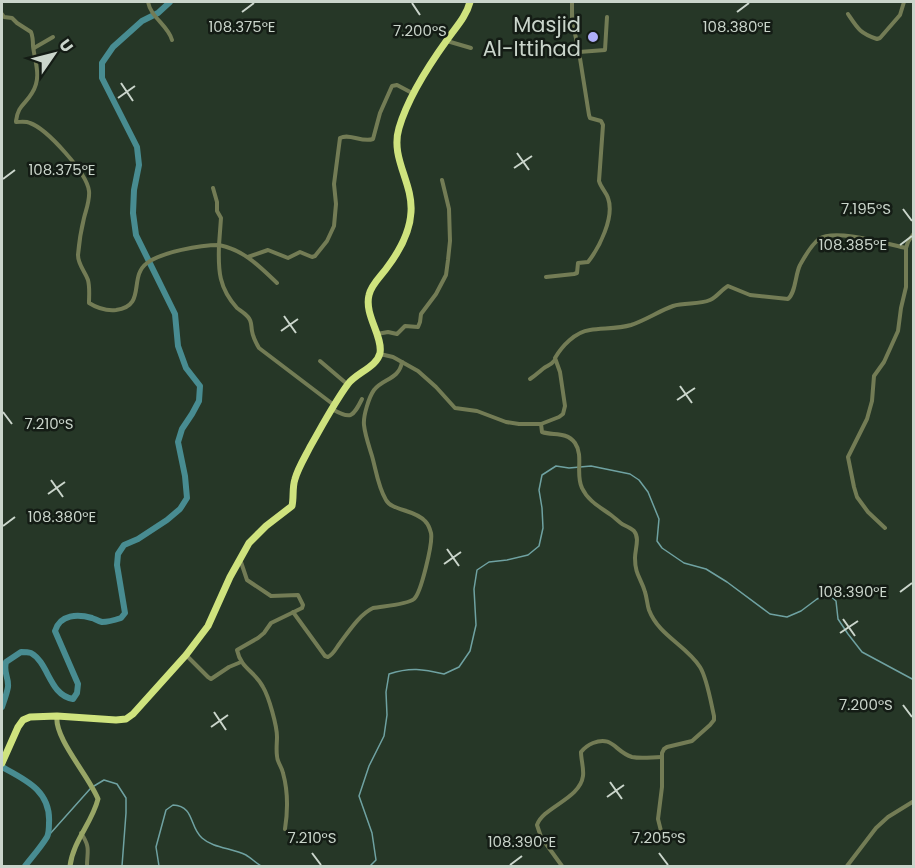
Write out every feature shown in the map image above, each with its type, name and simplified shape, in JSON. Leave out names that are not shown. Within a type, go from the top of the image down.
[{"type":"highway","points":[[3,760],[23,720],[30,717],[126,719],[136,711],[186,655],[208,626],[239,559],[254,537],[292,506],[294,480],[321,427],[348,384],[380,354],[368,304],[369,292],[400,249],[410,222],[410,197],[396,147],[400,125],[418,85],[465,15],[470,2]]},
{"type":"main road","points":[[57,716],[56,723],[59,732],[98,798],[89,822],[71,855],[70,867]]},
{"type":"street","points":[[148,2],[157,19],[168,29],[172,40]]},
{"type":"street","points":[[546,277],[576,273],[577,263],[587,263],[598,249],[609,217],[608,198],[599,181],[603,125],[602,121],[591,118],[589,115],[572,20],[572,2]]},
{"type":"street","points":[[848,14],[863,34],[878,39],[900,15],[904,2]]},
{"type":"street","points":[[2,14],[3,17],[12,17],[32,32],[38,72],[32,94],[18,111],[16,121],[29,122],[39,128],[65,152],[88,186],[90,193],[78,255],[88,281],[89,303],[108,310],[129,305],[135,297],[138,278],[146,264],[179,251],[204,245],[219,245],[248,257],[277,283]]},
{"type":"street","points":[[579,52],[606,49],[607,17]]},
{"type":"street","points":[[34,48],[53,37]]},
{"type":"street","points":[[446,41],[471,48]]},
{"type":"street","points":[[248,257],[268,250],[288,258],[300,252],[315,256],[327,241],[334,226],[336,202],[334,184],[340,138],[345,136],[373,139],[380,113],[392,86],[414,94]]},
{"type":"street","points":[[376,334],[397,333],[405,326],[418,327],[421,314],[436,294],[446,275],[450,241],[449,209],[442,180]]},
{"type":"street","points":[[213,188],[217,211],[221,218],[218,267],[221,281],[237,308],[249,318],[259,348],[344,416],[355,413],[362,399]]},
{"type":"street","points":[[885,528],[868,512],[857,497],[848,457],[867,419],[872,401],[874,376],[886,359],[898,331],[906,287],[906,248],[914,233]]},
{"type":"street","points":[[530,379],[548,367],[572,338],[585,331],[630,325],[682,303],[708,301],[728,286],[756,296],[789,299],[803,260],[817,241],[826,236],[850,236],[906,248]]},
{"type":"street","points":[[380,354],[402,362],[428,379],[455,408],[477,411],[512,424],[541,424],[561,416],[565,409],[560,369],[555,360]]},
{"type":"street","points":[[320,361],[348,384]]},
{"type":"street","points":[[293,612],[328,657],[368,610],[411,601],[417,595],[432,535],[428,524],[419,516],[390,505],[386,501],[377,477],[364,426],[364,416],[373,391],[397,374],[402,362]]},
{"type":"street","points":[[541,424],[542,432],[545,434],[561,434],[576,444],[579,451],[580,481],[584,492],[597,507],[611,514],[636,534],[636,572],[645,592],[649,611],[661,630],[699,665],[705,679],[714,716],[713,721],[692,741],[665,748],[663,751],[658,819],[661,831],[668,840]]},
{"type":"street","points":[[239,559],[247,580],[271,596],[299,595],[303,606],[271,623],[258,638],[237,651],[241,662],[262,685],[269,703],[277,736],[276,755],[283,772],[286,792],[285,829]]},
{"type":"street","points":[[186,655],[211,679],[241,662]]},
{"type":"street","points":[[562,867],[541,837],[537,825],[540,818],[561,803],[581,783],[584,774],[581,752],[584,748],[606,740],[631,757],[662,757]]},
{"type":"street","points":[[847,867],[876,828],[914,801]]},
{"type":"street","points":[[81,833],[87,842],[87,867]]},
{"type":"waterway","points":[[2,707],[8,687],[6,662],[21,652],[31,653],[37,658],[59,692],[73,699],[77,693],[78,684],[55,631],[57,625],[65,618],[75,616],[102,622],[121,618],[125,613],[117,565],[118,554],[124,545],[138,539],[167,520],[180,509],[187,498],[178,442],[182,429],[199,401],[200,386],[186,368],[178,346],[175,314],[136,235],[133,213],[134,190],[139,165],[137,147],[102,78],[102,63],[113,47],[142,21],[158,13],[170,2]]},
{"type":"waterway","points":[[370,866],[376,860],[372,833],[359,796],[369,766],[384,736],[389,674],[404,670],[444,674],[459,667],[470,651],[476,625],[474,589],[477,570],[489,562],[528,555],[539,546],[543,528],[539,490],[542,475],[556,466],[569,468],[591,466],[630,474],[639,480],[648,492],[659,519],[657,541],[662,548],[684,563],[706,569],[770,614],[787,617],[828,594],[836,601],[838,619],[862,652],[914,680]]},
{"type":"waterway","points":[[2,767],[35,788],[46,803],[49,812],[47,837],[25,866]]},
{"type":"waterway","points":[[94,786],[104,780],[117,784],[126,798],[122,866]]},
{"type":"waterway","points":[[49,835],[90,789]]},
{"type":"waterway","points":[[159,866],[156,847],[166,810],[173,805],[185,809],[198,833],[206,841],[246,855],[261,866]]},
{"type":"place","name":"Masjid Al-Ittihad","points":[[593,37]]}]
